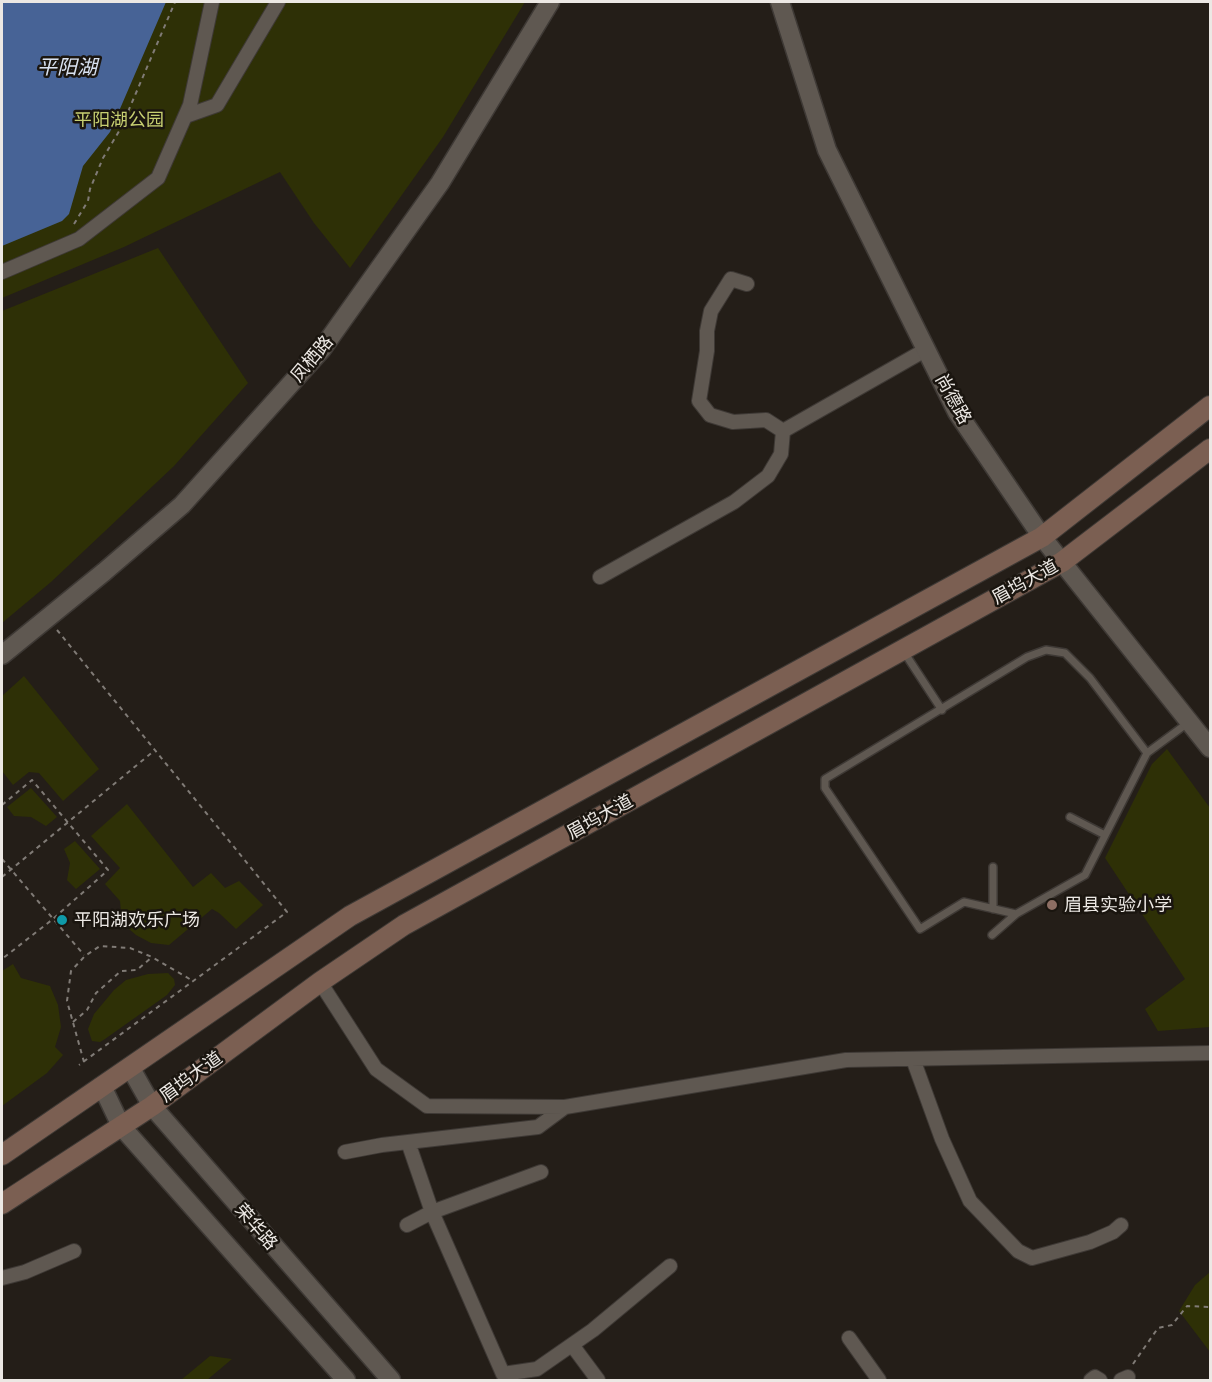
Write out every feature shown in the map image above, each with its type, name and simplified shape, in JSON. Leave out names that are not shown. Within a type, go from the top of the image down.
[{"type":"main road","name":"眉坞大道","points":[[2,1155],[350,916],[1042,537],[1210,406]]},
{"type":"main road","name":"眉坞大道","points":[[2,1204],[152,1106],[320,982],[404,925],[1062,562],[1210,449]]},
{"type":"street","points":[[2,272],[79,238],[158,178],[190,105],[212,2]]},
{"type":"street","points":[[186,116],[217,105],[278,2]]},
{"type":"street","name":"凤栖路","points":[[2,655],[182,505],[322,350],[440,183],[550,2]]},
{"type":"street","name":"尚德路","points":[[780,2],[827,150],[957,411],[1042,537],[1210,748]]},
{"type":"street","points":[[747,284],[731,279],[711,312],[699,401],[710,415],[733,422],[766,420],[783,431]]},
{"type":"street","points":[[783,431],[927,349]]},
{"type":"street","points":[[600,577],[734,502],[768,476],[781,454],[783,431]]},
{"type":"street","points":[[320,982],[376,1069],[427,1106],[566,1107],[846,1060],[1210,1053]]},
{"type":"street","points":[[913,1059],[942,1139],[970,1201],[1018,1251],[1032,1258],[1090,1242],[1113,1232],[1121,1225]]},
{"type":"street","name":"荣华路","points":[[130,1067],[152,1106],[391,1380]]},
{"type":"street","name":"荣华路","points":[[102,1086],[121,1126],[346,1380]]},
{"type":"street","points":[[345,1152],[408,1142],[538,1127],[566,1107]]},
{"type":"street","points":[[408,1142],[432,1212],[503,1374],[537,1369],[593,1330],[670,1266]]},
{"type":"street","points":[[407,1225],[432,1212],[541,1172]]},
{"type":"street","points":[[2,1278],[25,1272],[74,1251]]},
{"type":"street","points":[[849,1338],[879,1380]]},
{"type":"street","points":[[572,1344],[598,1380]]},
{"type":"street","points":[[1090,1380],[1095,1377],[1100,1380]]},
{"type":"lane","points":[[902,650],[942,710]]},
{"type":"lane","points":[[1016,914],[964,902],[920,929],[825,788],[825,779],[1027,657],[1046,650],[1065,653],[1090,678],[1147,753]]},
{"type":"lane","points":[[992,935],[1016,914],[1085,875],[1147,753],[1190,722]]},
{"type":"lane","points":[[1070,817],[1105,835]]},
{"type":"lane","points":[[993,867],[993,909]]},
{"type":"path","points":[[73,224],[88,201],[90,189],[103,158],[121,128],[175,2]]},
{"type":"path","points":[[47,618],[287,912],[79,1065]]},
{"type":"path","points":[[2,876],[154,750]]},
{"type":"path","points":[[2,805],[32,780],[108,870],[53,919],[2,959]]},
{"type":"path","points":[[2,859],[85,956]]},
{"type":"path","points":[[84,1062],[67,1001],[71,972],[85,956],[100,946],[130,948],[152,957],[193,981]]},
{"type":"path","points":[[73,1022],[87,1010],[96,993],[121,970],[137,970],[152,957]]},
{"type":"path","points":[[1125,1378],[1158,1328],[1172,1325],[1186,1306],[1210,1307]]},
{"type":"green space","name":"平阳湖公园","points":[[2,2],[525,2],[443,137],[350,268],[314,223],[280,172],[124,247],[2,298]]},
{"type":"green space","points":[[158,248],[248,383],[174,466],[51,582],[2,623],[2,311]]},
{"type":"green space","points":[[24,676],[99,769],[63,801],[39,773],[29,772],[13,785],[2,771],[2,696]]},
{"type":"green space","points":[[1167,749],[1210,808],[1210,1027],[1158,1031],[1145,1009],[1185,979],[1105,858],[1152,764]]},
{"type":"green space","points":[[31,788],[57,817],[46,826],[31,817],[14,816],[7,807]]},
{"type":"green space","points":[[127,804],[193,887],[211,873],[225,888],[239,881],[263,905],[236,929],[212,909],[169,945],[151,943],[136,935],[122,923],[120,901],[105,884],[120,868],[91,836]]},
{"type":"green space","points":[[75,841],[100,869],[76,889],[67,880],[70,863],[64,849]]},
{"type":"green space","points":[[13,964],[21,978],[50,986],[58,1005],[61,1027],[55,1047],[63,1055],[47,1073],[2,1106],[2,971]]},
{"type":"green space","points":[[168,973],[174,979],[175,985],[167,995],[105,1039],[100,1042],[92,1041],[88,1029],[94,1014],[114,990],[126,980],[148,974]]},
{"type":"green space","points":[[1210,1272],[1210,1352],[1179,1311],[1195,1285]]},
{"type":"green space","points":[[210,1356],[232,1359],[207,1380],[181,1380]]},
{"type":"water","name":"平阳湖","points":[[2,2],[166,2],[110,132],[83,166],[69,214],[62,221],[2,246]]},
{"type":"place","name":"眉县实验小学","points":[[1052,905]]},
{"type":"place","name":"平阳湖欢乐广场","points":[[62,920]]}]
